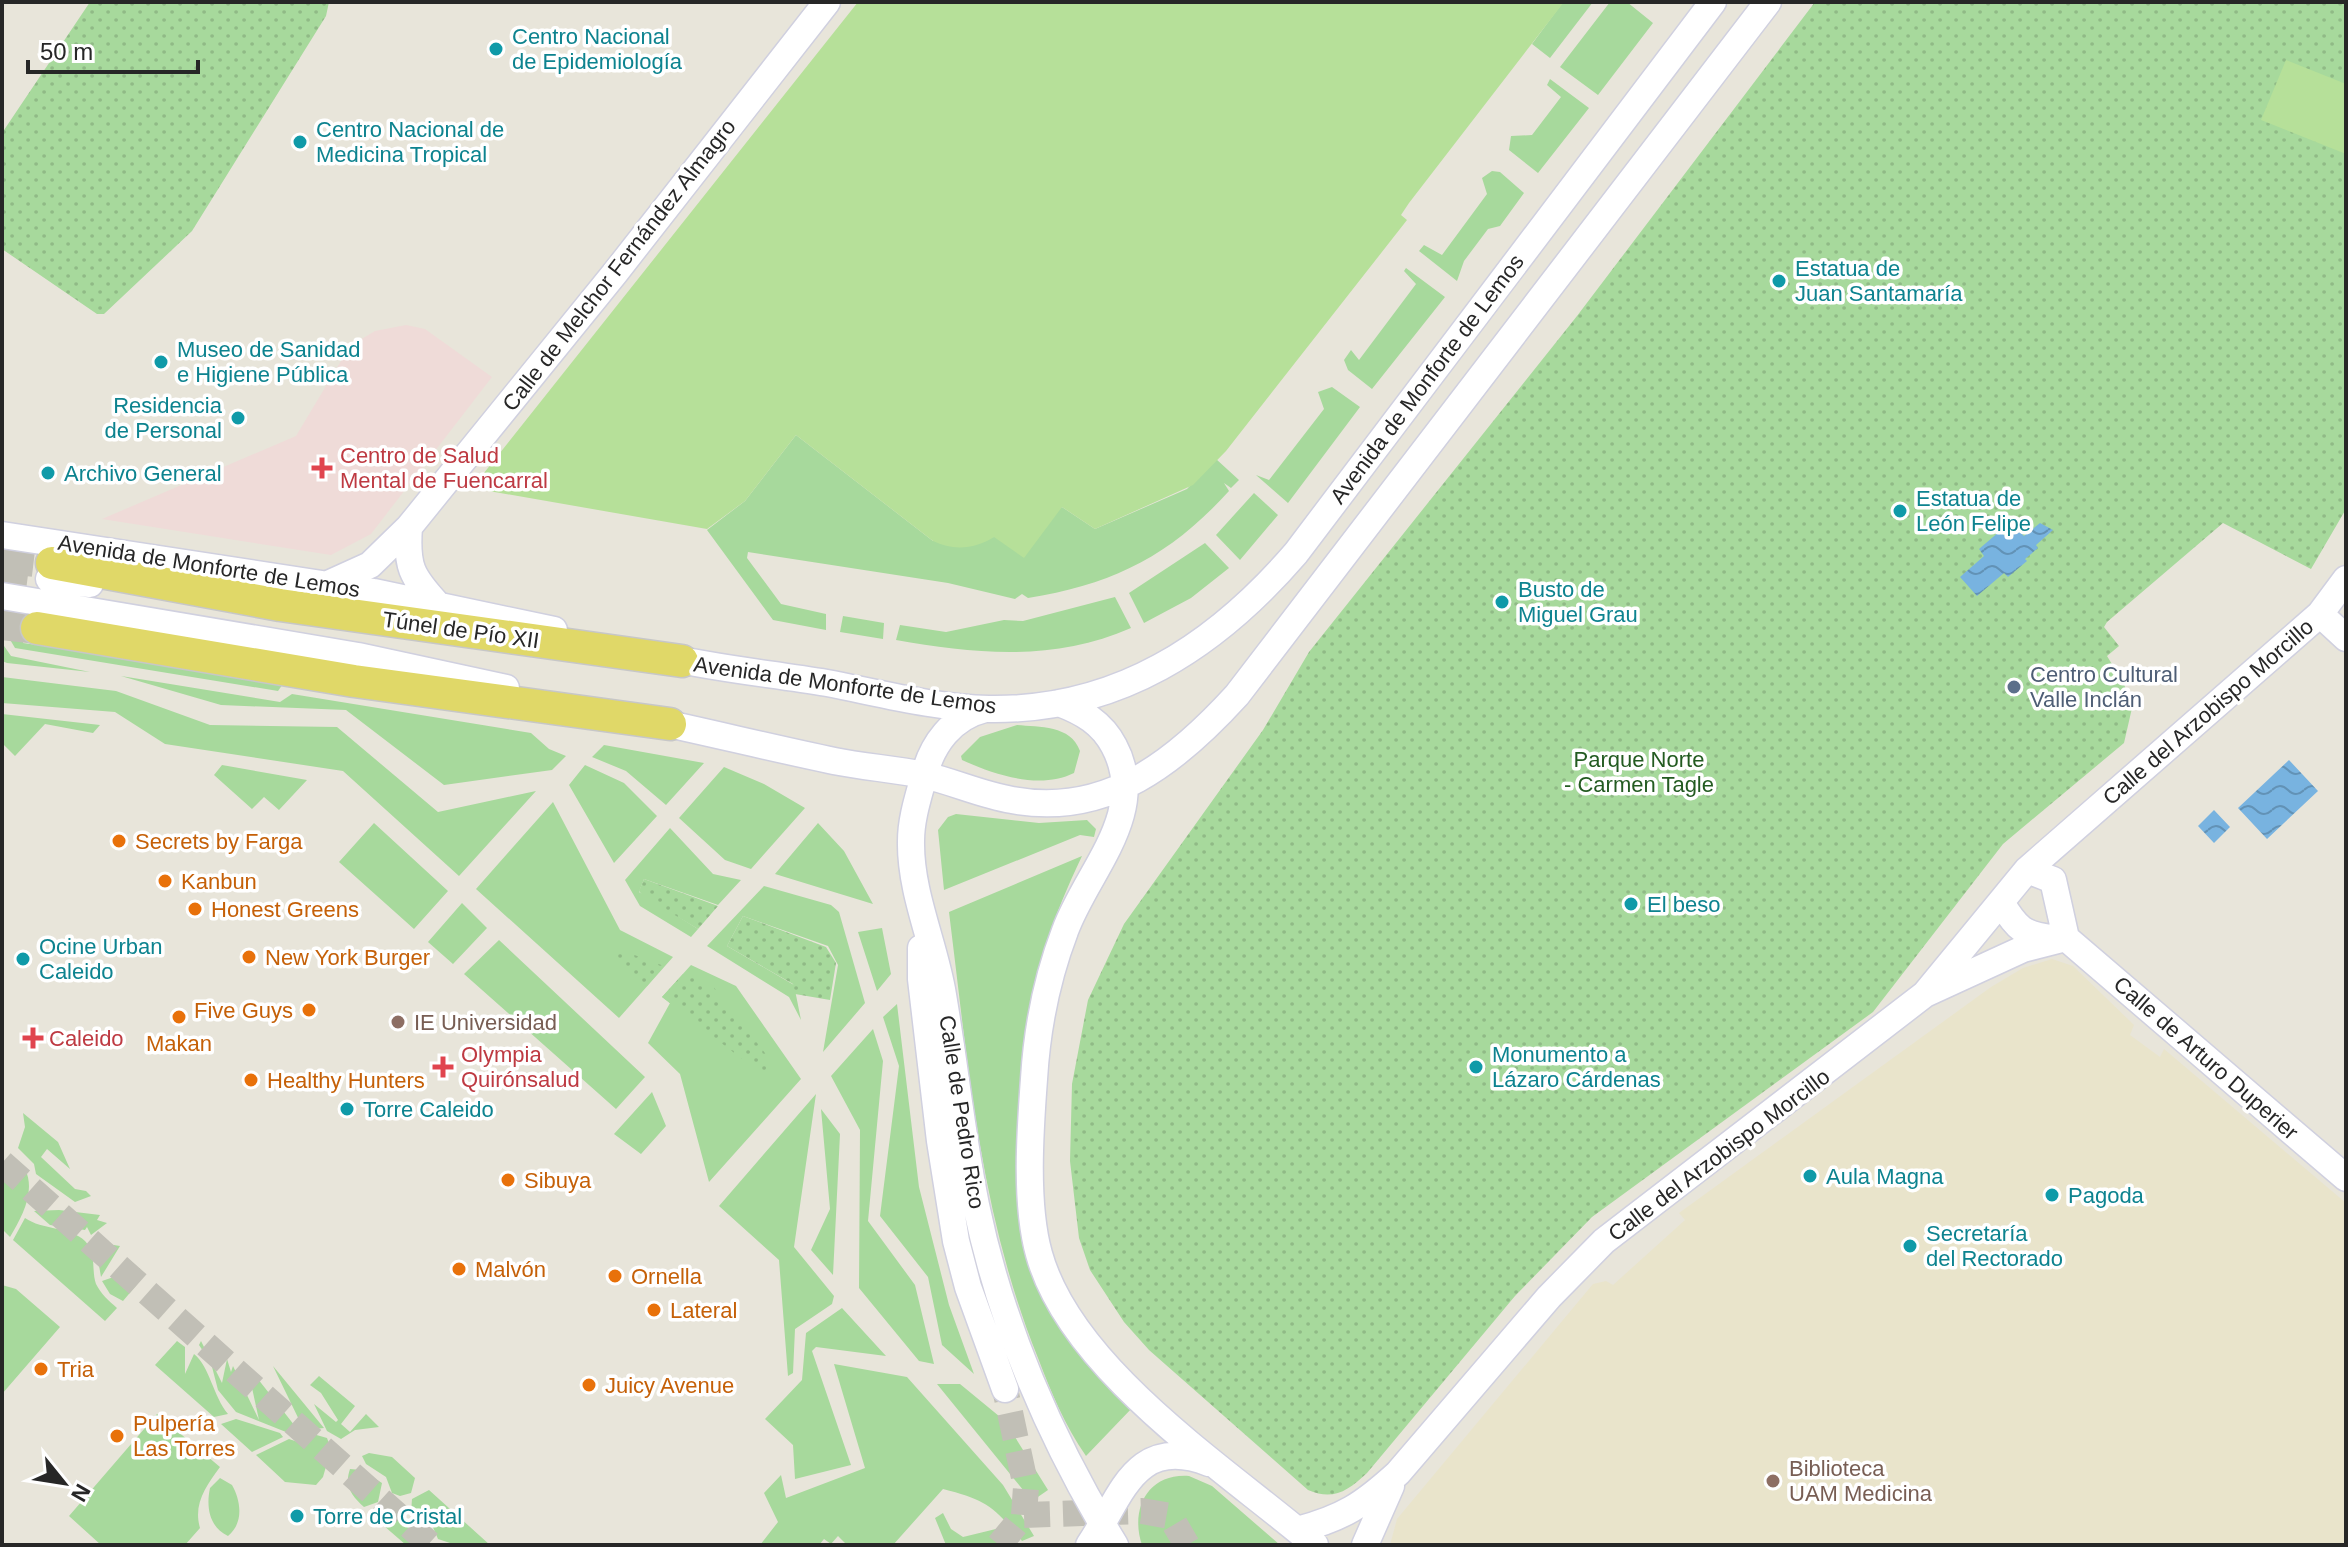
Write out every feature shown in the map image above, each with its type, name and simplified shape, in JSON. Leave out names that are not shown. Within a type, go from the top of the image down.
[{"type":"main road","name":"Túnel de Pío XII","points":[[50,571],[682,661]]},
{"type":"main road","name":"Avenida de Monforte de Lemos","points":[[37,628],[354,681],[670,724]]},
{"type":"street","name":"Calle de Melchor Fernández Almagro","points":[[328,584],[370,565],[409,527],[615,273],[827,2]]},
{"type":"street","name":"Avenida de Monforte de Lemos","points":[[2,535],[328,584],[438,605],[682,661],[985,709],[1059,703],[1165,667],[1222,629],[1271,582],[1713,2]]},
{"type":"street","name":"Avenida de Monforte de Lemos","points":[[2,596],[358,656],[838,762],[924,775],[1012,800],[1074,802],[1125,788],[1161,767],[1192,741],[1237,695],[1768,2]]},
{"type":"street","points":[[409,527],[407,559],[416,582],[438,605]]},
{"type":"street","name":"Calle del Arzobispo Morcillo","points":[[1306,1538],[1362,1505],[1398,1473],[1549,1297],[1604,1241],[1925,994],[2027,870],[2320,614],[2346,579]]},
{"type":"street","points":[[2320,614],[2346,638]]},
{"type":"street","name":"Calle de Pedro Rico","points":[[1059,703],[1080,711],[1109,737],[1118,753],[1125,788],[1121,818],[1113,838],[1065,929],[1040,1023],[1033,1082],[1034,1225],[1046,1276],[1068,1320],[1105,1364],[1216,1466],[1306,1538]]},
{"type":"street","name":"Calle de Pedro Rico","points":[[985,709],[957,721],[935,747],[913,814],[911,844],[921,904],[942,991],[975,1204],[988,1256],[1008,1319],[1055,1435],[1102,1538]]},
{"type":"street","points":[[2001,902],[2017,928],[2030,936],[2066,938],[2053,880],[2027,870]]},
{"type":"street","points":[[921,904],[921,979],[947,1190],[968,1287],[1005,1389]]},
{"type":"street","name":"Calle del Arzobispo Morcillo","points":[[1925,994],[2023,949],[2066,938]]},
{"type":"street","name":"Calle de Arturo Duperier","points":[[2066,938],[2346,1178]]},
{"type":"street","name":"Calle de Pedro Rico","points":[[1102,1538],[1120,1490],[1143,1465],[1164,1456],[1187,1454],[1216,1466]]},
{"type":"street","name":"Calle del Arzobispo Morcillo","points":[[1365,1545],[1398,1473]]},
{"type":"shaded area","name":"Centro de Salud Mental de Fuencarral","points":[[406,325],[425,329],[492,377],[371,534],[331,555],[102,519],[296,436],[350,346],[375,331]]},
{"type":"shaded area","points":[[2052,959],[2073,966],[2134,1025],[2130,1035],[2160,1057],[2164,1049],[2346,1203],[2346,1545],[1390,1545],[1397,1519],[1593,1284],[1606,1281],[1613,1285],[1685,1220],[1679,1213],[1991,987],[2023,968]]},
{"type":"green space","points":[[90,2],[329,2],[326,16],[192,231],[104,314],[97,314],[2,249],[2,133]]},
{"type":"green space","points":[[858,2],[1564,2],[1409,203],[1401,215],[1407,220],[1226,451],[1193,485],[1095,529],[1062,507],[1024,558],[994,537],[964,547],[941,544],[933,541],[796,435],[745,501],[707,529],[472,488]]},
{"type":"green space","points":[[1563,2],[1593,2],[1550,58],[1532,44]]},
{"type":"green space","points":[[1610,2],[1627,2],[1653,23],[1598,95],[1560,67]]},
{"type":"green space","name":"Parque Norte - Carmen Tagle","points":[[1815,2],[2346,2],[2346,509],[2311,569],[2223,523],[2107,622],[2104,627],[2119,646],[2107,656],[2124,684],[2132,708],[2124,743],[2003,844],[1873,1012],[1592,1217],[1515,1296],[1367,1473],[1353,1485],[1325,1495],[1308,1490],[1149,1350],[1124,1322],[1090,1270],[1079,1238],[1070,1161],[1072,1084],[1088,1000],[1124,924],[1263,730],[1309,652],[1577,316]]},
{"type":"green space","points":[[2286,60],[2346,84],[2346,154],[2261,120]]},
{"type":"green space","points":[[1550,79],[1589,108],[1538,173],[1509,150],[1511,136],[1532,135],[1561,97],[1547,85]]},
{"type":"green space","points":[[1492,171],[1500,172],[1524,193],[1500,226],[1488,229],[1464,261],[1457,281],[1419,251],[1424,245],[1442,255],[1487,194],[1482,178]]},
{"type":"green space","points":[[1406,268],[1445,297],[1372,389],[1348,370],[1344,360],[1351,350],[1359,360],[1416,284],[1404,271]]},
{"type":"green space","points":[[1332,387],[1360,407],[1288,503],[1256,475],[1269,480],[1324,409],[1318,392]]},
{"type":"green space","points":[[796,435],[933,541],[994,537],[1062,507],[1095,529],[1187,489],[1216,459],[1239,480],[1231,488],[1224,483],[1229,491],[1207,514],[1139,564],[1087,585],[1028,598],[1022,594],[1015,599],[948,583],[748,552],[747,558],[781,604],[826,614],[826,630],[773,620],[707,530],[745,501]]},
{"type":"green space","points":[[1254,493],[1278,515],[1240,560],[1216,535]]},
{"type":"green space","points":[[1205,543],[1229,568],[1191,598],[1144,623],[1129,593]]},
{"type":"green space","points":[[1115,597],[1131,628],[1073,646],[1015,652],[985,651],[896,640],[900,625],[946,632],[1004,620],[1023,621]]},
{"type":"green space","points":[[2,606],[28,610],[23,643],[285,681],[278,691],[15,648],[2,626]]},
{"type":"green space","points":[[843,616],[884,623],[883,639],[840,632]]},
{"type":"green space","points":[[2,643],[11,656],[90,672],[7,663],[2,661]]},
{"type":"green space","points":[[121,676],[280,702],[292,694],[531,733],[549,749],[566,756],[552,770],[444,785],[346,710],[221,705]]},
{"type":"green space","points":[[2,677],[116,691],[210,725],[337,727],[438,812],[536,791],[459,876],[343,771],[165,744],[115,712],[2,703]]},
{"type":"green space","points":[[2,714],[100,725],[93,733],[45,724],[15,756],[2,743]]},
{"type":"green space","points":[[1017,725],[1044,727],[1069,736],[1080,751],[1074,773],[1061,778],[1032,780],[989,771],[962,760],[961,756],[980,737]]},
{"type":"green space","points":[[604,745],[704,763],[666,805],[626,771],[592,757]]},
{"type":"green space","points":[[222,765],[307,780],[279,810],[264,797],[252,809],[214,775]]},
{"type":"green space","points":[[585,765],[624,783],[657,816],[614,863],[569,785]]},
{"type":"green space","points":[[724,767],[764,784],[805,808],[751,869],[725,860],[679,818]]},
{"type":"green space","points":[[553,802],[620,930],[673,957],[619,1018],[476,889]]},
{"type":"green space","points":[[956,814],[1039,823],[1087,820],[1096,829],[1094,837],[1080,835],[944,890],[938,830],[948,817]]},
{"type":"green space","points":[[374,823],[448,891],[414,929],[339,862]]},
{"type":"green space","points":[[818,823],[844,851],[873,904],[775,874]]},
{"type":"green space","points":[[670,828],[713,874],[741,880],[718,905],[644,879],[639,892],[698,929],[691,937],[640,906],[625,880]]},
{"type":"green space","points":[[1082,856],[1050,933],[1031,1003],[1022,1075],[1019,1187],[1024,1249],[1042,1297],[1076,1348],[1133,1407],[1086,1456],[1065,1421],[1048,1383],[1018,1304],[1002,1249],[989,1194],[970,1082],[949,912]]},
{"type":"green space","points":[[644,879],[718,906],[698,929],[643,896],[639,891]]},
{"type":"green space","points":[[764,886],[831,905],[839,912],[865,1003],[823,1052],[838,965],[828,946],[743,916],[727,946],[794,985],[801,1020],[789,997],[707,946]]},
{"type":"green space","points":[[462,903],[487,928],[453,964],[428,942]]},
{"type":"green space","points":[[743,916],[826,947],[836,963],[830,1000],[795,994],[793,984],[727,946]]},
{"type":"green space","points":[[882,928],[891,974],[877,991],[858,932]]},
{"type":"green space","points":[[499,940],[645,1077],[616,1109],[464,974]]},
{"type":"green space","points":[[621,950],[664,966],[647,986],[619,963],[616,953]]},
{"type":"green space","points":[[691,965],[736,986],[801,1079],[709,1182],[680,1074],[648,1043],[670,1003],[662,997]]},
{"type":"green space","points":[[683,974],[712,985],[768,1057],[769,1080],[662,997]]},
{"type":"green space","points":[[897,1004],[919,1187],[949,1305],[974,1374],[942,1345],[928,1277],[880,1216],[899,1066],[883,1017]]},
{"type":"green space","points":[[873,1029],[883,1061],[868,1221],[915,1285],[934,1364],[919,1361],[859,1288],[860,1130],[831,1076]]},
{"type":"green space","points":[[652,1092],[666,1126],[641,1154],[614,1134]]},
{"type":"green space","points":[[816,1094],[794,1247],[834,1296],[832,1304],[795,1329],[793,1373],[788,1376],[779,1260],[719,1206]]},
{"type":"green space","points":[[821,1109],[840,1134],[833,1275],[811,1250],[830,1209]]},
{"type":"green space","points":[[23,1113],[58,1142],[70,1169],[47,1149],[41,1157],[75,1189],[86,1191],[91,1196],[75,1202],[36,1174],[34,1164],[18,1148],[25,1127]]},
{"type":"green space","points":[[10,1161],[25,1169],[29,1186],[23,1212],[10,1237],[2,1229],[2,1164]]},
{"type":"green space","points":[[59,1210],[100,1215],[97,1220],[107,1223],[91,1235],[87,1227],[85,1230],[50,1225],[34,1211]]},
{"type":"green space","points":[[25,1218],[79,1236],[89,1246],[96,1284],[117,1308],[105,1321],[13,1240]]},
{"type":"green space","points":[[95,1242],[120,1246],[101,1277]]},
{"type":"green space","points":[[140,1268],[139,1282],[123,1301],[110,1294],[102,1281]]},
{"type":"green space","points":[[2,1285],[16,1289],[60,1327],[2,1394]]},
{"type":"green space","points":[[842,1308],[886,1356],[816,1347],[812,1351],[851,1465],[795,1479],[793,1445],[765,1419],[802,1380],[806,1333]]},
{"type":"green space","points":[[177,1341],[185,1347],[185,1374],[194,1354],[204,1366],[228,1414],[214,1417],[155,1365]]},
{"type":"green space","points":[[201,1341],[222,1383],[227,1359],[231,1372],[233,1366],[259,1420],[247,1365],[302,1435],[291,1434],[236,1412],[218,1390],[211,1363],[199,1345]]},
{"type":"green space","points":[[834,1364],[907,1377],[1003,1485],[1034,1536],[1022,1541],[988,1506],[943,1489],[893,1545],[847,1545],[838,1536],[831,1544],[824,1539],[819,1545],[760,1545],[778,1522],[764,1493],[781,1475],[786,1498],[865,1468]]},
{"type":"green space","points":[[273,1366],[324,1428],[304,1430]]},
{"type":"green space","points":[[319,1376],[355,1406],[341,1424],[350,1432],[366,1414],[379,1427],[355,1430],[341,1439],[327,1431],[314,1404],[336,1422],[338,1420],[321,1393],[310,1385]]},
{"type":"green space","points":[[937,1384],[960,1384],[1005,1421],[1048,1490],[1032,1501]]},
{"type":"green space","points":[[157,1414],[220,1467],[200,1503],[200,1528],[185,1545],[101,1545],[69,1516]]},
{"type":"green space","points":[[236,1419],[280,1433],[283,1437],[252,1452],[221,1424]]},
{"type":"green space","points":[[313,1434],[327,1438],[331,1449],[323,1477],[316,1485],[285,1482],[256,1455],[289,1439],[298,1442]]},
{"type":"green space","points":[[369,1453],[392,1457],[415,1478],[411,1493],[400,1496],[392,1493],[386,1477],[366,1464],[362,1456]]},
{"type":"green space","points":[[350,1469],[361,1470],[382,1483],[378,1502],[364,1507],[356,1499],[349,1486]]},
{"type":"green space","points":[[1189,1476],[1212,1486],[1280,1545],[1142,1545],[1138,1519],[1145,1496],[1162,1481]]},
{"type":"green space","points":[[220,1478],[232,1485],[239,1505],[237,1525],[228,1536],[213,1522],[208,1502],[210,1488]]},
{"type":"green space","points":[[429,1490],[490,1545],[456,1545],[438,1539],[432,1525],[411,1513],[412,1499]]},
{"type":"green space","points":[[386,1502],[402,1505],[407,1520],[426,1527],[430,1545],[406,1545],[376,1519]]},
{"type":"green space","points":[[943,1513],[951,1529],[963,1537],[1000,1528],[1015,1545],[946,1545],[935,1518]]},
{"type":"water","points":[[2040,523],[2053,530],[2036,545],[2038,548],[2025,559],[2027,561],[2008,577],[2004,573],[1977,596],[1960,577],[1984,556],[1979,549],[2000,531],[2007,538],[2017,529],[2024,536]]},
{"type":"water","points":[[2289,760],[2318,791],[2267,839],[2238,808]]},
{"type":"water","points":[[2214,810],[2230,827],[2214,843],[2198,826]]},
{"type":"tunnel","points":[[2,557],[52,563]]},
{"type":"tunnel","points":[[2,573],[49,579]]},
{"type":"tunnel","points":[[2,624],[37,628]]},
{"type":"tunnel","points":[[2,1163],[431,1545]]},
{"type":"tunnel","points":[[999,1545],[1024,1515],[1026,1487],[1005,1389]]},
{"type":"tunnel","points":[[1024,1515],[1142,1511],[1170,1516],[1187,1545]]},
{"type":"place","name":"Centro Nacional de Epidemiología","points":[[496,49]]},
{"type":"place","name":"Centro Nacional de Medicina Tropical","points":[[300,142]]},
{"type":"place","name":"Estatua de Juan Santamaría","points":[[1779,281]]},
{"type":"place","name":"Museo de Sanidad e Higiene Pública","points":[[161,362]]},
{"type":"place","name":"Residencia de Personal","points":[[238,418]]},
{"type":"place","name":"Centro de Salud Mental de Fuencarral","points":[[322,468]]},
{"type":"place","name":"Archivo General","points":[[48,473]]},
{"type":"place","name":"Estatua de León Felipe","points":[[1900,511]]},
{"type":"place","name":"Busto de Miguel Grau","points":[[1502,602]]},
{"type":"place","name":"Centro Cultural Valle Inclán","points":[[2014,687]]},
{"type":"place","name":"Secrets by Farga","points":[[119,841]]},
{"type":"place","name":"Kanbun","points":[[165,881]]},
{"type":"place","name":"El beso","points":[[1631,904]]},
{"type":"place","name":"Honest Greens","points":[[195,909]]},
{"type":"place","name":"New York Burger","points":[[249,957]]},
{"type":"place","name":"Ocine Urban Caleido","points":[[23,959]]},
{"type":"place","name":"Five Guys","points":[[309,1010]]},
{"type":"place","name":"Makan","points":[[179,1017]]},
{"type":"place","name":"IE Universidad","points":[[398,1022]]},
{"type":"place","name":"Caleido","points":[[33,1038]]},
{"type":"place","name":"Olympia Quirónsalud","points":[[443,1067]]},
{"type":"place","name":"Monumento a Lázaro Cárdenas","points":[[1476,1067]]},
{"type":"place","name":"Healthy Hunters","points":[[251,1080]]},
{"type":"place","name":"Torre Caleido","points":[[347,1109]]},
{"type":"place","name":"Aula Magna","points":[[1810,1176]]},
{"type":"place","name":"Sibuya","points":[[508,1180]]},
{"type":"place","name":"Pagoda","points":[[2052,1195]]},
{"type":"place","name":"Secretaría del Rectorado","points":[[1910,1246]]},
{"type":"place","name":"Malvón","points":[[459,1269]]},
{"type":"place","name":"Ornella","points":[[615,1276]]},
{"type":"place","name":"Lateral","points":[[654,1310]]},
{"type":"place","name":"Tria","points":[[41,1369]]},
{"type":"place","name":"Juicy Avenue","points":[[589,1385]]},
{"type":"place","name":"Pulpería Las Torres","points":[[117,1436]]},
{"type":"place","name":"Biblioteca UAM Medicina","points":[[1773,1481]]},
{"type":"place","name":"Torre de Cristal","points":[[297,1516]]}]
